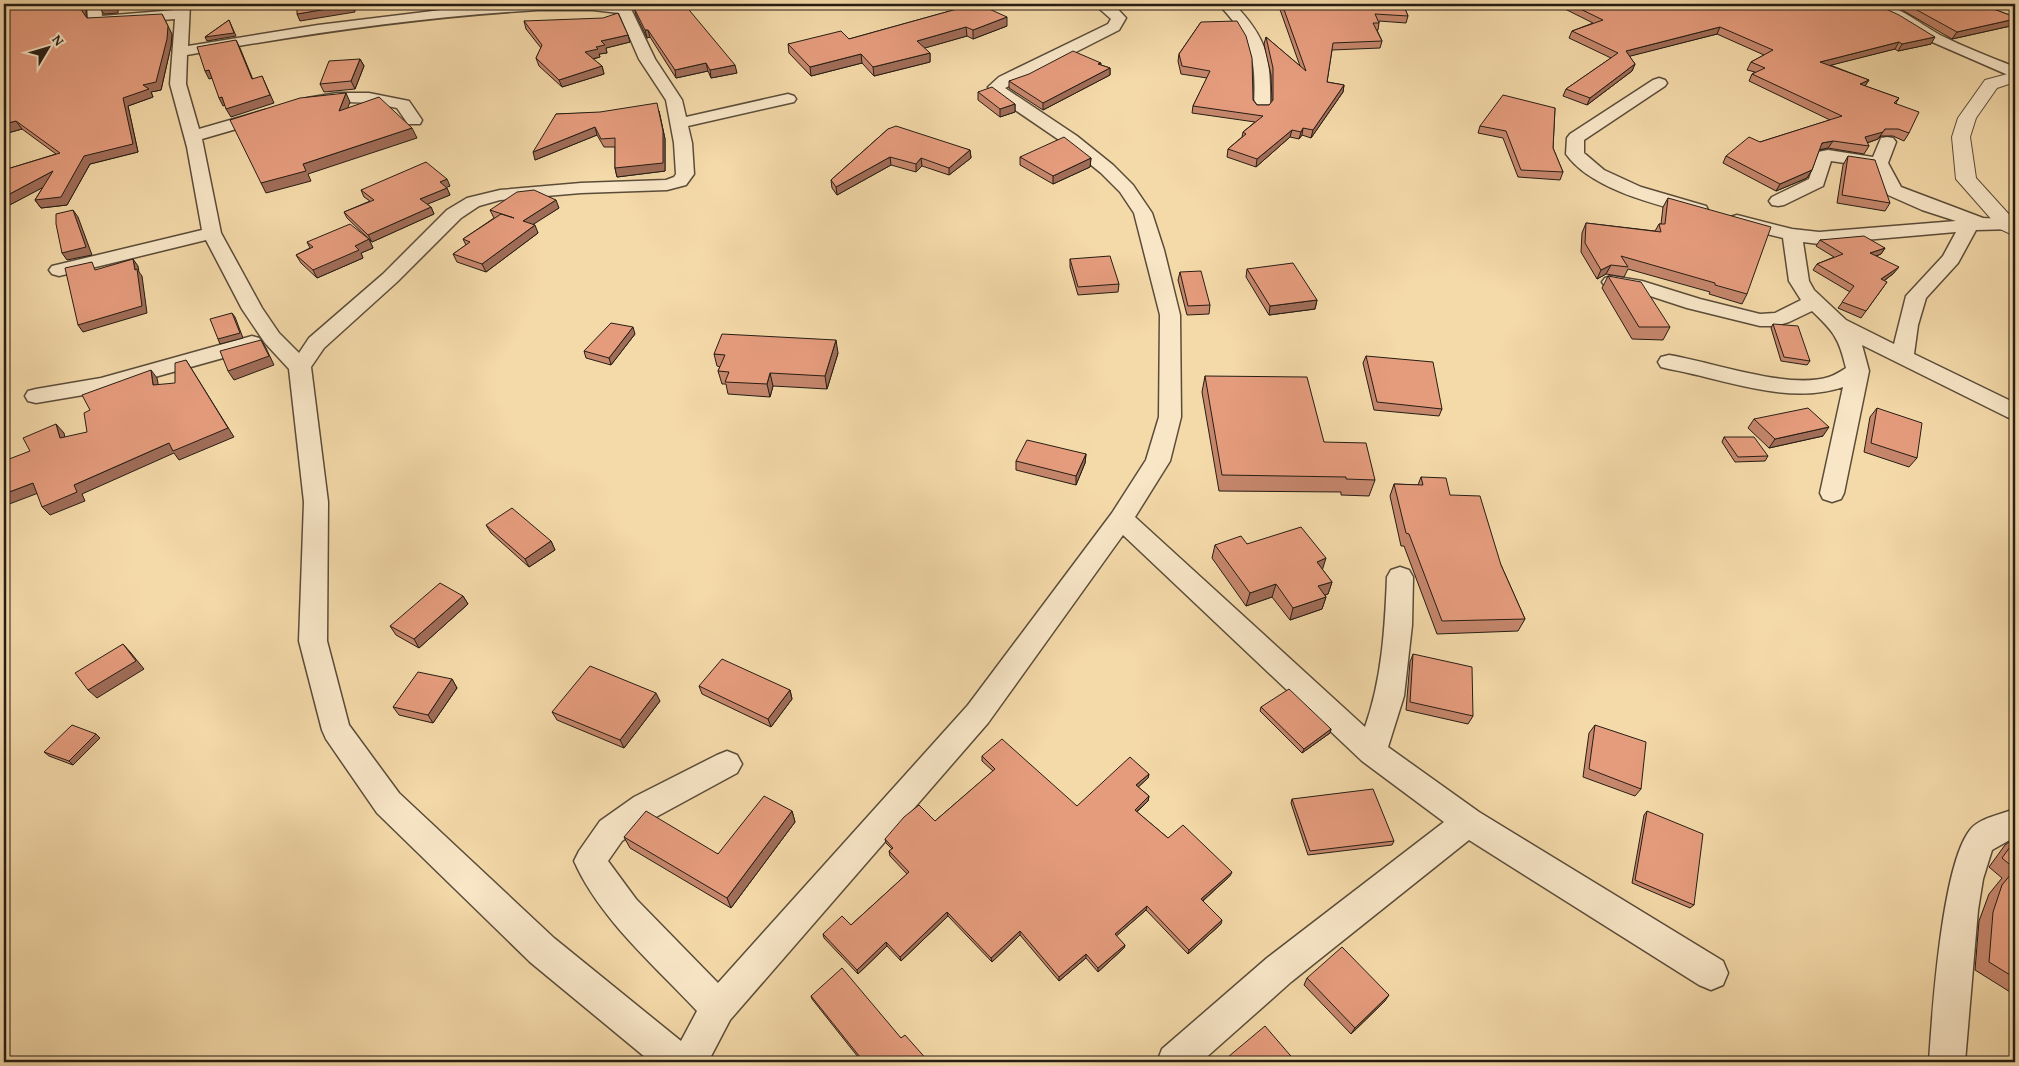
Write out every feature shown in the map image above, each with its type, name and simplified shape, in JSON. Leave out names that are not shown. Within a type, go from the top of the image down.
[{"type":"street","points":[[94,4],[97,21],[182,9],[183,26],[180,38],[181,52],[178,84],[192,137],[212,232],[252,309],[272,338],[300,366],[316,502],[313,641],[336,730],[388,803],[542,950],[678,1062]]},
{"type":"street","points":[[689,1062],[718,1008],[978,714],[1121,519],[1158,461],[1170,417],[1170,315],[1154,250],[1142,213],[1127,189],[1107,168],[1072,140],[1002,94],[996,87],[1005,80],[1114,27],[1119,18],[1108,7],[1101,4]]},
{"type":"street","points":[[1243,4],[1227,6],[1243,21],[1254,36],[1264,69],[1262,107]]},
{"type":"street","points":[[1872,4],[1901,17],[1944,42],[2015,73]]},
{"type":"street","points":[[181,52],[347,26],[482,9],[620,8],[625,11],[647,59],[674,100],[680,123],[685,174],[680,181],[667,185],[581,188],[500,195],[473,202],[454,214],[390,278],[316,343],[300,366]]},
{"type":"street","points":[[2011,228],[1966,179],[1961,137],[1967,118],[1992,84],[2015,77]]},
{"type":"street","points":[[1659,82],[1576,138],[1575,154],[1598,174],[1635,191],[1718,216],[1792,235],[1819,238],[1976,225],[2011,228]]},
{"type":"street","points":[[300,103],[333,97],[366,96],[403,104],[414,120]]},
{"type":"street","points":[[680,123],[788,99]]},
{"type":"street","points":[[192,137],[284,109]]},
{"type":"street","points":[[1879,163],[1888,142]]},
{"type":"street","points":[[1778,201],[1817,182],[1824,156],[1828,154],[1879,163]]},
{"type":"street","points":[[1879,163],[1894,191],[1976,225]]},
{"type":"street","points":[[1903,357],[1908,325],[1916,296],[1951,259],[1976,225]]},
{"type":"street","points":[[58,270],[212,232]]},
{"type":"street","points":[[1792,235],[1799,281],[1805,293],[1839,326],[1851,344],[1858,371],[1832,493]]},
{"type":"street","points":[[1607,282],[1642,286],[1694,304],[1760,320],[1771,321],[1783,318],[1814,301]]},
{"type":"street","points":[[1839,326],[2015,412]]},
{"type":"street","points":[[36,396],[100,386],[272,338]]},
{"type":"street","points":[[1669,362],[1774,384],[1805,387],[1833,384],[1858,371]]},
{"type":"street","points":[[1121,519],[1372,752],[1468,822],[1711,973]]},
{"type":"street","points":[[1372,752],[1390,696],[1399,625],[1400,577]]},
{"type":"street","points":[[718,1008],[624,910],[590,861],[611,831],[624,821],[645,807],[727,764]]},
{"type":"street","points":[[1175,1062],[1279,970],[1468,822]]},
{"type":"street","points":[[1947,1062],[1960,928],[1969,865],[1981,840],[2000,828],[2015,823]]},
{"type":"building","points":[[4,4],[81,4],[82,11],[87,18],[162,14],[168,26],[167,39],[156,82],[143,85],[149,89],[123,98],[133,144],[84,156],[61,197],[35,200],[53,171],[4,197],[4,170],[60,153],[16,121],[4,124]]},
{"type":"building","points":[[99,4],[113,4],[113,5],[99,7]]},
{"type":"building","points":[[297,4],[352,4],[352,5],[297,14]]},
{"type":"building","points":[[646,4],[685,5],[735,65],[710,70],[706,63],[675,70],[648,30],[645,30],[634,8]]},
{"type":"building","points":[[975,4],[1007,17],[973,30],[966,27],[917,41],[930,53],[873,67],[861,54],[810,67],[788,44],[841,31],[849,39]]},
{"type":"building","points":[[1282,4],[1403,4],[1408,16],[1375,14],[1379,23],[1373,23],[1382,41],[1333,43],[1327,82],[1344,85],[1313,130],[1303,128],[1301,132],[1292,130],[1257,159],[1228,149],[1246,134],[1243,132],[1263,116],[1193,106],[1210,71],[1182,66],[1179,54],[1201,22],[1237,21],[1246,36],[1252,58],[1253,100],[1257,105],[1269,105],[1273,100],[1273,68],[1266,37],[1306,71]]},
{"type":"building","points":[[1570,4],[1875,4],[1899,15],[1935,37],[1902,44],[1899,42],[1820,62],[1869,80],[1860,84],[1899,98],[1894,103],[1919,112],[1909,133],[1898,129],[1885,129],[1883,132],[1865,137],[1869,146],[1833,141],[1822,143],[1812,170],[1780,184],[1726,156],[1749,137],[1760,142],[1842,116],[1752,74],[1765,68],[1751,62],[1773,50],[1720,27],[1626,51],[1635,64],[1590,98],[1566,89],[1618,53],[1572,31],[1603,20]]},
{"type":"building","points":[[1906,4],[1980,4],[2015,17],[2015,19],[1957,32]]},
{"type":"building","points":[[618,13],[628,35],[601,41],[605,45],[585,52],[602,66],[559,80],[536,58],[542,45],[524,21],[603,18]]},
{"type":"building","points":[[229,20],[234,33],[205,37]]},
{"type":"building","points":[[236,40],[252,79],[262,76],[270,95],[226,109],[222,97],[219,98],[209,70],[205,71],[197,47]]},
{"type":"building","points":[[1073,51],[1110,68],[1043,103],[1009,81],[1029,74]]},
{"type":"building","points":[[360,59],[351,81],[320,84],[329,61]]},
{"type":"building","points":[[992,87],[1015,104],[1000,109],[978,92]]},
{"type":"building","points":[[346,93],[339,111],[379,97],[412,128],[303,164],[306,171],[261,183],[230,120],[300,98]]},
{"type":"building","points":[[1503,95],[1555,108],[1553,148],[1563,172],[1521,170],[1506,131],[1480,126]]},
{"type":"building","points":[[657,103],[663,131],[663,163],[615,168],[615,138],[601,139],[595,127],[533,152],[556,114],[600,112]]},
{"type":"building","points":[[896,126],[970,150],[949,168],[921,158],[916,164],[890,157],[836,187],[831,180],[888,129]]},
{"type":"building","points":[[1064,137],[1091,158],[1053,176],[1020,157]]},
{"type":"building","points":[[1848,156],[1875,160],[1890,203],[1842,195]]},
{"type":"building","points":[[426,162],[447,179],[440,182],[447,188],[420,199],[431,207],[368,235],[344,212],[374,200],[361,190]]},
{"type":"building","points":[[534,190],[556,200],[523,221],[535,225],[482,264],[453,254],[470,242],[463,239],[501,214],[514,218],[490,210],[517,192]]},
{"type":"building","points":[[1668,198],[1771,227],[1747,294],[1621,256],[1628,267],[1611,265],[1601,270],[1585,243],[1586,223],[1661,232],[1659,224],[1665,224]]},
{"type":"building","points":[[73,210],[86,247],[62,253],[56,224],[56,214]]},
{"type":"building","points":[[350,224],[369,239],[355,246],[359,250],[313,270],[296,255],[313,247],[307,242]]},
{"type":"building","points":[[1864,236],[1885,248],[1870,253],[1899,267],[1881,279],[1887,282],[1866,311],[1842,302],[1854,286],[1817,264],[1843,254],[1820,240]]},
{"type":"building","points":[[1110,256],[1119,284],[1078,287],[1070,259]]},
{"type":"building","points":[[133,259],[135,270],[137,269],[142,306],[78,325],[65,268],[92,262],[95,270]]},
{"type":"building","points":[[1293,263],[1317,300],[1270,306],[1247,269]]},
{"type":"building","points":[[1201,271],[1210,305],[1188,306],[1180,272]]},
{"type":"building","points":[[1608,276],[1641,282],[1670,327],[1639,327]]},
{"type":"building","points":[[232,313],[240,333],[218,339],[210,319]]},
{"type":"building","points":[[611,323],[633,327],[609,358],[584,351]]},
{"type":"building","points":[[1773,324],[1798,326],[1810,361],[1784,357]]},
{"type":"building","points":[[722,334],[836,340],[825,376],[770,373],[767,384],[725,382],[729,372],[718,371],[725,355],[714,354]]},
{"type":"building","points":[[261,340],[269,356],[228,371],[220,351]]},
{"type":"building","points":[[1366,356],[1433,362],[1442,409],[1377,402]]},
{"type":"building","points":[[186,360],[228,428],[173,451],[169,443],[74,485],[77,492],[42,507],[33,483],[4,494],[4,461],[30,451],[23,438],[56,424],[60,438],[87,432],[84,413],[90,410],[82,395],[151,370],[153,385],[175,383],[175,363]]},
{"type":"building","points":[[1205,376],[1307,377],[1324,442],[1366,443],[1375,480],[1346,479],[1346,477],[1222,475]]},
{"type":"building","points":[[1808,408],[1829,427],[1775,439],[1754,419]]},
{"type":"building","points":[[1877,408],[1922,423],[1917,458],[1871,443]]},
{"type":"building","points":[[1724,437],[1754,437],[1768,456],[1738,457]]},
{"type":"building","points":[[1027,440],[1086,454],[1076,476],[1016,461]]},
{"type":"building","points":[[1421,477],[1446,478],[1450,495],[1480,496],[1501,565],[1525,619],[1442,621],[1409,534],[1406,533],[1394,484],[1423,485]]},
{"type":"building","points":[[512,508],[551,541],[525,559],[486,525]]},
{"type":"building","points":[[1301,527],[1326,558],[1317,562],[1332,582],[1318,586],[1326,597],[1293,608],[1276,584],[1250,593],[1215,545],[1241,536],[1247,544]]},
{"type":"building","points":[[440,583],[463,596],[414,639],[390,626]]},
{"type":"building","points":[[123,644],[136,661],[88,690],[75,673]]},
{"type":"building","points":[[1413,654],[1472,667],[1473,716],[1410,702]]},
{"type":"building","points":[[722,659],[790,690],[768,719],[699,686]]},
{"type":"building","points":[[590,666],[656,693],[620,740],[552,712]]},
{"type":"building","points":[[418,672],[452,679],[428,715],[393,707]]},
{"type":"building","points":[[1289,689],[1331,729],[1304,749],[1261,707]]},
{"type":"building","points":[[72,725],[96,734],[69,761],[44,752]]},
{"type":"building","points":[[1595,725],[1646,742],[1641,789],[1589,769]]},
{"type":"building","points":[[1002,739],[1077,806],[1130,757],[1149,774],[1136,785],[1149,796],[1135,810],[1168,838],[1183,825],[1232,872],[1201,899],[1222,920],[1189,950],[1147,906],[1115,934],[1125,945],[1098,968],[1086,954],[1059,977],[1020,931],[991,958],[947,912],[900,957],[886,942],[857,970],[823,934],[842,916],[851,925],[909,872],[889,851],[893,848],[885,839],[904,817],[919,805],[935,821],[995,769],[982,756]]},
{"type":"building","points":[[1373,789],[1394,841],[1310,851],[1292,799]]},
{"type":"building","points":[[764,796],[792,811],[727,898],[624,837],[646,811],[718,854]]},
{"type":"building","points":[[1647,811],[1703,834],[1694,905],[1635,880]]},
{"type":"building","points":[[2015,840],[2015,869],[2002,858]]},
{"type":"building","points":[[2015,869],[2015,978],[1989,962],[1993,912],[2002,885]]},
{"type":"building","points":[[1342,947],[1389,995],[1355,1028],[1307,978]]},
{"type":"building","points":[[842,968],[901,1038],[905,1035],[929,1062],[864,1062],[811,996]]},
{"type":"building","points":[[1265,1026],[1296,1062],[1222,1062]]},
{"type":"building","points":[[1587,1057],[1593,1062],[1583,1062]]}]
